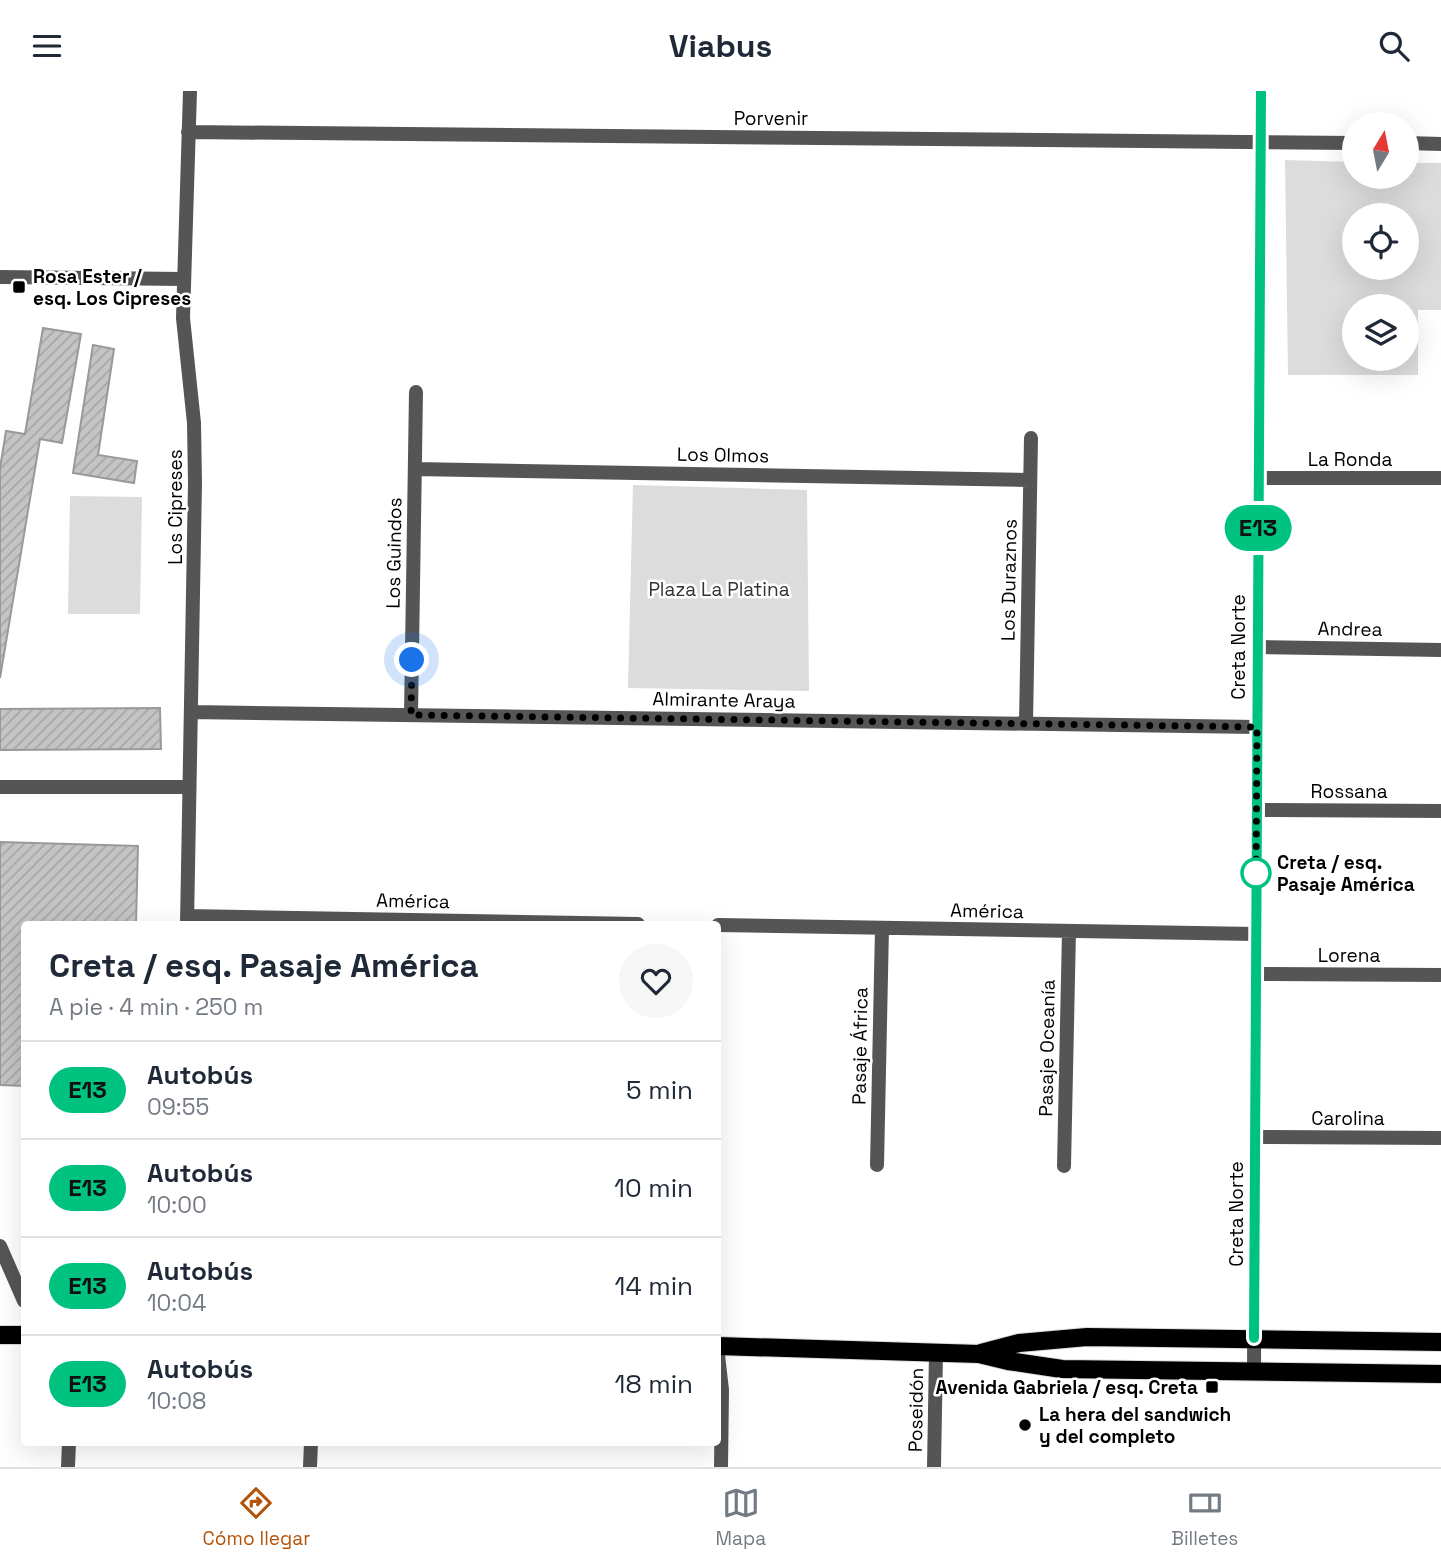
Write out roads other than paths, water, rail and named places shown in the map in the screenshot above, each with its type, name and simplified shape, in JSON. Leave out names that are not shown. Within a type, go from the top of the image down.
[{"type":"main road","points":[[0,1335],[21,1335]]},
{"type":"main road","points":[[979,1354],[1019,1343],[1053,1339],[1254,1338],[1441,1342]]},
{"type":"main road","points":[[721,1346],[979,1354],[1062,1369],[1441,1374]]},
{"type":"street","name":"Los Cipreses","points":[[187,920],[195,447],[191,387],[183,335],[190,91]]},
{"type":"street","name":"Creta Norte","points":[[1254,1371],[1261,91]]},
{"type":"street","name":"Porvenir","points":[[188,132],[1342,143]]},
{"type":"street","points":[[1419,143],[1441,144]]},
{"type":"street","points":[[0,277],[184,279]]},
{"type":"street","name":"Los Guindos","points":[[411,715],[416,392]]},
{"type":"street","name":"Los Duraznos","points":[[1027,724],[1031,438]]},
{"type":"street","name":"Los Olmos","points":[[415,469],[1030,480]]},
{"type":"street","name":"La Ronda","points":[[1258,478],[1441,478]]},
{"type":"street","name":"Andrea","points":[[1258,647],[1441,650]]},
{"type":"street","name":"Almirante Araya","points":[[191,712],[1257,727]]},
{"type":"street","points":[[0,787],[189,787]]},
{"type":"street","name":"Rossana","points":[[1257,810],[1441,811]]},
{"type":"street","name":"América","points":[[187,920],[273,921]]},
{"type":"street","name":"América","points":[[721,925],[1256,934]]},
{"type":"street","name":"Pasaje África","points":[[877,1165],[882,928]]},
{"type":"street","name":"Pasaje Oceanía","points":[[1064,1166],[1069,931]]},
{"type":"street","name":"Lorena","points":[[1256,974],[1441,975]]},
{"type":"street","name":"Carolina","points":[[1255,1137],[1441,1138]]},
{"type":"street","points":[[0,1246],[21,1294]]},
{"type":"street","name":"Poseidón","points":[[934,1467],[936,1353]]},
{"type":"street","points":[[721,1381],[721,1467]]},
{"type":"street","points":[[68,1467],[69,1446]]},
{"type":"street","points":[[310,1467],[311,1446]]},
{"type":"place","name":"Rosa Ester / esq. Los Cipreses","points":[[19,287]]},
{"type":"place","name":"Creta / esq. Pasaje América","points":[[1256,873]]},
{"type":"place","name":"Avenida Gabriela / esq. Creta","points":[[1212,1387]]},
{"type":"place","name":"La hera del sandwich y del completo","points":[[1025,1425]]},
{"type":"park label","name":"Plaza La Platina","points":[[719,589]]}]
